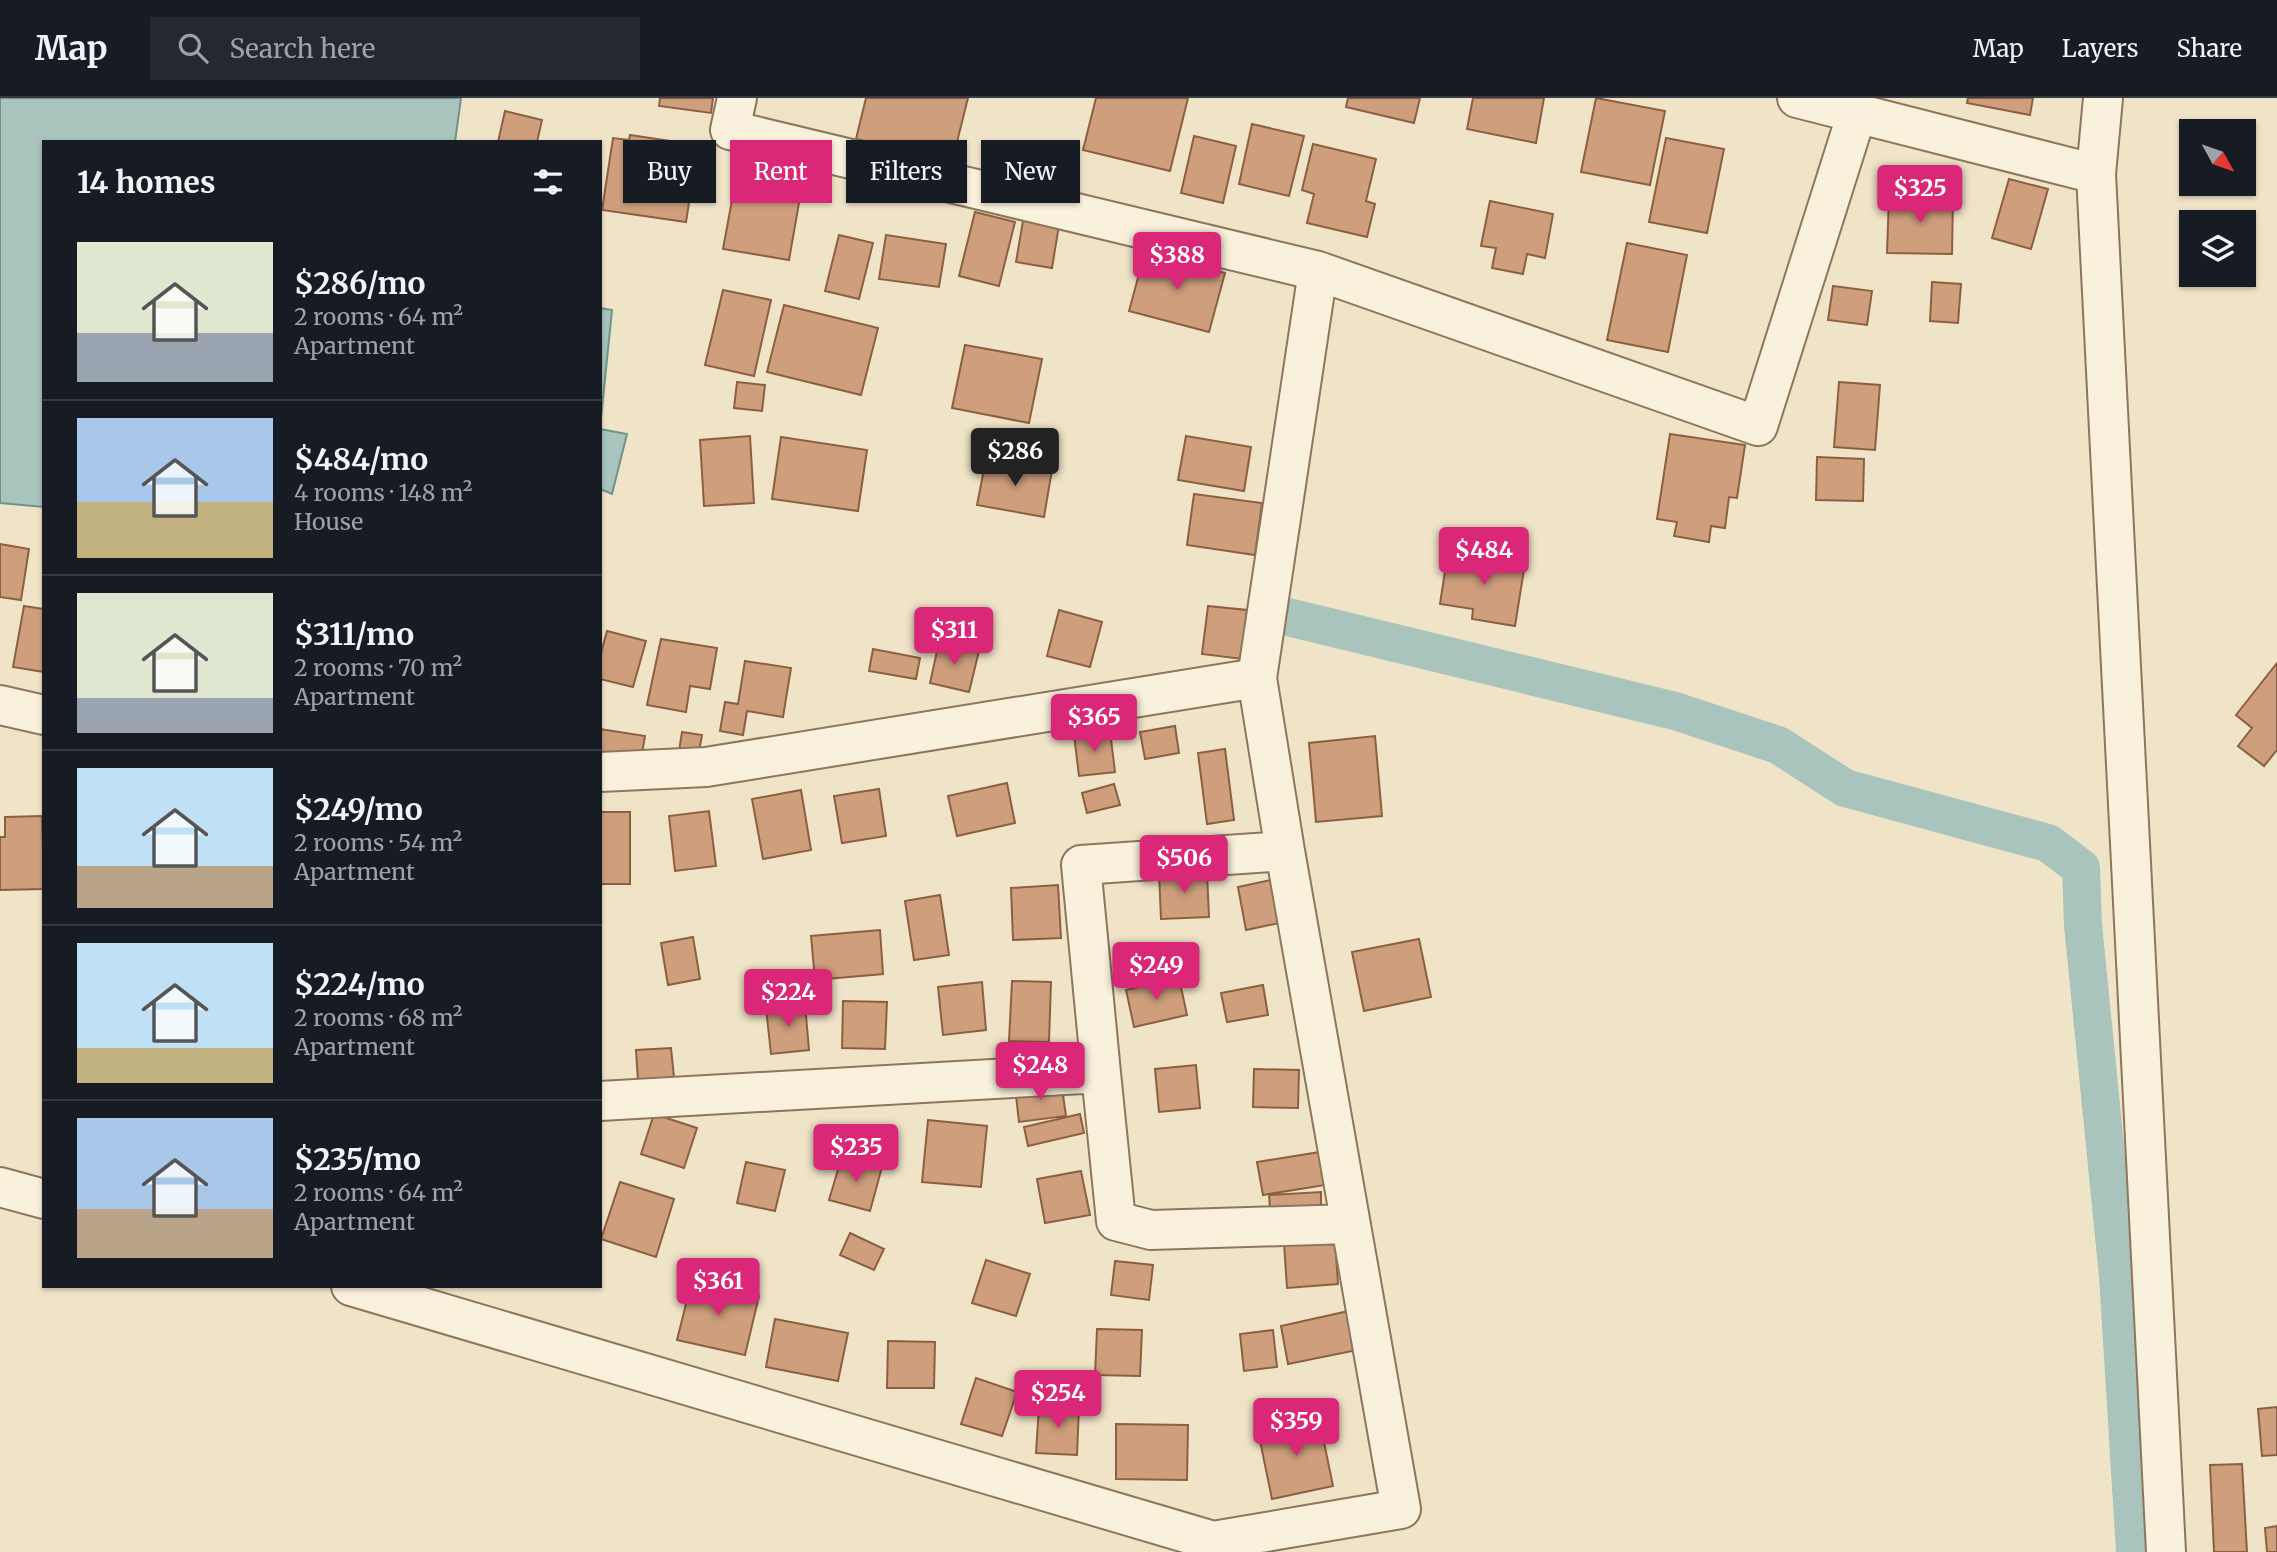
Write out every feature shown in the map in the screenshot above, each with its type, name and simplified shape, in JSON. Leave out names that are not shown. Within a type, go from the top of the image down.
[{"type":"street","points":[[737,98],[730,130],[1318,271],[1758,426],[1842,106]]},
{"type":"street","points":[[1797,98],[1842,106],[2096,174]]},
{"type":"street","points":[[2103,98],[2096,174],[2166,1552]]},
{"type":"street","points":[[358,1288],[1213,1541],[1401,1509],[1284,851],[1257,678],[1318,271]]},
{"type":"street","points":[[602,772],[706,767],[1257,678]]},
{"type":"street","points":[[0,705],[42,715]]},
{"type":"street","points":[[1284,851],[1081,865],[1116,1221],[1151,1230],[1350,1224]]},
{"type":"street","points":[[602,1101],[1101,1073]]},
{"type":"street","points":[[0,1187],[42,1198]]},
{"type":"water","points":[[0,98],[461,98],[455,140],[42,140],[42,507],[0,503]]},
{"type":"water","points":[[602,308],[612,310],[602,408]]},
{"type":"water","points":[[602,429],[627,434],[612,494],[602,490]]},
{"type":"building","points":[[660,98],[713,98],[711,113],[659,106]]},
{"type":"building","points":[[866,98],[968,98],[958,140],[856,139]]},
{"type":"building","points":[[1096,98],[1188,98],[1170,171],[1083,150]]},
{"type":"building","points":[[1348,98],[1420,98],[1414,123],[1346,107]]},
{"type":"building","points":[[1473,98],[1544,98],[1536,143],[1467,129]]},
{"type":"building","points":[[1596,98],[1665,111],[1650,185],[1581,172]]},
{"type":"building","points":[[1968,98],[2033,98],[2030,115],[1967,103]]},
{"type":"building","points":[[505,111],[542,120],[537,140],[498,140]]},
{"type":"building","points":[[1252,124],[1304,136],[1289,196],[1239,184]]},
{"type":"building","points":[[630,135],[664,140],[629,140]]},
{"type":"building","points":[[1194,136],[1236,146],[1223,203],[1181,193]]},
{"type":"building","points":[[613,138],[629,140],[623,140],[623,203],[689,203],[686,222],[602,210]]},
{"type":"building","points":[[1666,138],[1724,149],[1707,233],[1649,222]]},
{"type":"building","points":[[1313,144],[1376,159],[1366,201],[1375,204],[1367,237],[1307,223],[1314,194],[1302,190]]},
{"type":"building","points":[[2009,179],[2048,189],[2031,249],[1992,238]]},
{"type":"building","points":[[1889,196],[1953,198],[1952,254],[1887,253]]},
{"type":"building","points":[[1490,201],[1553,214],[1545,258],[1527,254],[1523,274],[1492,268],[1496,248],[1481,246]]},
{"type":"building","points":[[731,203],[799,203],[789,260],[723,249]]},
{"type":"building","points":[[975,212],[1015,222],[999,286],[959,276]]},
{"type":"building","points":[[1024,215],[1060,219],[1052,268],[1016,262]]},
{"type":"building","points":[[839,235],[873,243],[859,299],[825,291]]},
{"type":"building","points":[[886,235],[946,244],[939,287],[879,279]]},
{"type":"building","points":[[1627,243],[1687,255],[1668,352],[1607,340]]},
{"type":"building","points":[[1145,252],[1225,273],[1209,332],[1129,311]]},
{"type":"building","points":[[1932,282],[1961,284],[1958,323],[1930,321]]},
{"type":"building","points":[[1833,286],[1872,291],[1867,325],[1828,320]]},
{"type":"building","points":[[723,290],[771,300],[754,376],[705,365]]},
{"type":"building","points":[[784,305],[878,328],[861,395],[767,372]]},
{"type":"building","points":[[965,345],[1042,359],[1029,423],[952,408]]},
{"type":"building","points":[[737,382],[765,385],[762,411],[734,408]]},
{"type":"building","points":[[1839,382],[1880,385],[1875,450],[1834,447]]},
{"type":"building","points":[[1670,434],[1745,445],[1737,498],[1729,497],[1725,528],[1711,526],[1709,542],[1674,536],[1677,522],[1657,519]]},
{"type":"building","points":[[750,436],[754,503],[704,506],[700,440]]},
{"type":"building","points":[[1186,436],[1251,447],[1244,491],[1178,480]]},
{"type":"building","points":[[781,437],[867,450],[858,511],[772,499]]},
{"type":"building","points":[[1817,457],[1864,459],[1863,501],[1816,500]]},
{"type":"building","points":[[986,459],[1052,470],[1044,517],[977,505]]},
{"type":"building","points":[[1194,494],[1262,503],[1255,555],[1187,545]]},
{"type":"building","points":[[0,544],[29,549],[21,600],[0,597]]},
{"type":"building","points":[[1448,552],[1525,563],[1515,626],[1472,619],[1473,609],[1440,604]]},
{"type":"building","points":[[24,606],[42,609],[42,672],[13,667]]},
{"type":"building","points":[[1208,606],[1247,610],[1242,659],[1202,654]]},
{"type":"building","points":[[1059,610],[1102,622],[1090,667],[1047,656]]},
{"type":"building","points":[[607,631],[646,641],[633,687],[602,679],[602,650]]},
{"type":"building","points":[[661,639],[717,648],[710,689],[690,686],[686,712],[647,705]]},
{"type":"building","points":[[939,642],[979,651],[969,692],[930,683]]},
{"type":"building","points":[[873,649],[920,658],[916,679],[869,671]]},
{"type":"building","points":[[745,661],[791,668],[783,717],[747,711],[743,735],[720,731],[725,702],[738,704]]},
{"type":"building","points":[[2277,663],[2277,750],[2264,766],[2238,746],[2252,728],[2236,715]]},
{"type":"building","points":[[1175,726],[1179,753],[1145,759],[1140,732]]},
{"type":"building","points":[[602,729],[645,736],[638,776],[602,770]]},
{"type":"building","points":[[1110,731],[1115,772],[1079,776],[1074,735]]},
{"type":"building","points":[[682,732],[702,735],[695,773],[676,770]]},
{"type":"building","points":[[1375,736],[1382,816],[1316,822],[1309,743]]},
{"type":"building","points":[[1225,749],[1234,820],[1207,824],[1198,753]]},
{"type":"building","points":[[1007,783],[1015,823],[957,836],[948,796]]},
{"type":"building","points":[[1114,784],[1120,805],[1087,813],[1082,793]]},
{"type":"building","points":[[879,789],[886,836],[842,843],[834,796]]},
{"type":"building","points":[[801,790],[811,850],[763,859],[752,799]]},
{"type":"building","points":[[709,811],[716,866],[675,871],[669,816]]},
{"type":"building","points":[[602,812],[630,812],[630,884],[602,884]]},
{"type":"building","points":[[42,816],[42,889],[0,890],[0,837],[5,837],[5,817]]},
{"type":"building","points":[[1207,872],[1209,917],[1161,919],[1159,873]]},
{"type":"building","points":[[1275,879],[1284,922],[1246,930],[1238,887]]},
{"type":"building","points":[[1058,885],[1061,938],[1013,940],[1011,888]]},
{"type":"building","points":[[940,895],[949,955],[914,960],[905,901]]},
{"type":"building","points":[[880,930],[883,974],[815,980],[811,936]]},
{"type":"building","points":[[693,937],[700,979],[668,985],[661,943]]},
{"type":"building","points":[[1419,939],[1431,997],[1364,1011],[1352,952]]},
{"type":"building","points":[[1179,978],[1187,1015],[1134,1027],[1126,990]]},
{"type":"building","points":[[1012,981],[1051,982],[1049,1042],[1009,1041]]},
{"type":"building","points":[[982,982],[986,1030],[943,1035],[938,987]]},
{"type":"building","points":[[1263,985],[1268,1015],[1227,1022],[1221,993]]},
{"type":"building","points":[[843,1001],[887,1002],[885,1049],[842,1048]]},
{"type":"building","points":[[805,1004],[809,1050],[771,1054],[766,1008]]},
{"type":"building","points":[[671,1048],[674,1077],[638,1081],[636,1050]]},
{"type":"building","points":[[1196,1065],[1200,1108],[1159,1112],[1155,1069]]},
{"type":"building","points":[[1254,1069],[1299,1070],[1298,1108],[1253,1107]]},
{"type":"building","points":[[1061,1081],[1066,1116],[1019,1122],[1015,1087]]},
{"type":"building","points":[[654,1114],[697,1128],[684,1168],[641,1154]]},
{"type":"building","points":[[1080,1114],[1084,1133],[1028,1146],[1024,1127]]},
{"type":"building","points":[[928,1120],[987,1126],[981,1187],[922,1182]]},
{"type":"building","points":[[1320,1152],[1325,1185],[1263,1195],[1257,1162]]},
{"type":"building","points":[[842,1156],[882,1167],[870,1211],[829,1200]]},
{"type":"building","points":[[746,1162],[785,1170],[775,1211],[737,1203]]},
{"type":"building","points":[[1081,1171],[1090,1215],[1045,1223],[1037,1179]]},
{"type":"building","points":[[620,1182],[674,1199],[656,1257],[602,1239]]},
{"type":"building","points":[[1321,1192],[1321,1207],[1270,1209],[1269,1195]]},
{"type":"building","points":[[850,1233],[884,1249],[874,1270],[840,1255]]},
{"type":"building","points":[[1335,1239],[1338,1284],[1287,1288],[1284,1243]]},
{"type":"building","points":[[986,1260],[1030,1274],[1016,1316],[972,1303]]},
{"type":"building","points":[[1115,1261],[1153,1265],[1149,1300],[1111,1295]]},
{"type":"building","points":[[692,1280],[759,1296],[745,1355],[677,1340]]},
{"type":"building","points":[[1353,1310],[1362,1349],[1288,1364],[1281,1326]]},
{"type":"building","points":[[775,1319],[848,1333],[838,1381],[766,1367]]},
{"type":"building","points":[[1097,1329],[1142,1330],[1140,1376],[1095,1375]]},
{"type":"building","points":[[1273,1330],[1277,1367],[1244,1371],[1240,1334]]},
{"type":"building","points":[[888,1341],[935,1342],[934,1388],[887,1388]]},
{"type":"building","points":[[976,1378],[1017,1392],[1002,1436],[961,1424]]},
{"type":"building","points":[[1039,1406],[1079,1407],[1077,1455],[1036,1453]]},
{"type":"building","points":[[2277,1407],[2277,1455],[2262,1456],[2258,1409]]},
{"type":"building","points":[[1319,1418],[1333,1486],[1272,1499],[1258,1431]]},
{"type":"building","points":[[1116,1424],[1188,1425],[1187,1480],[1116,1479]]},
{"type":"building","points":[[2242,1464],[2247,1552],[2214,1552],[2210,1465]]},
{"type":"building","points":[[2277,1526],[2277,1552],[2267,1552],[2265,1528]]},
{"type":"waterway","points":[[1288,617],[1675,711],[1778,745],[1845,788],[2048,843],[2081,868],[2083,925],[2118,1276],[2135,1552]]}]
